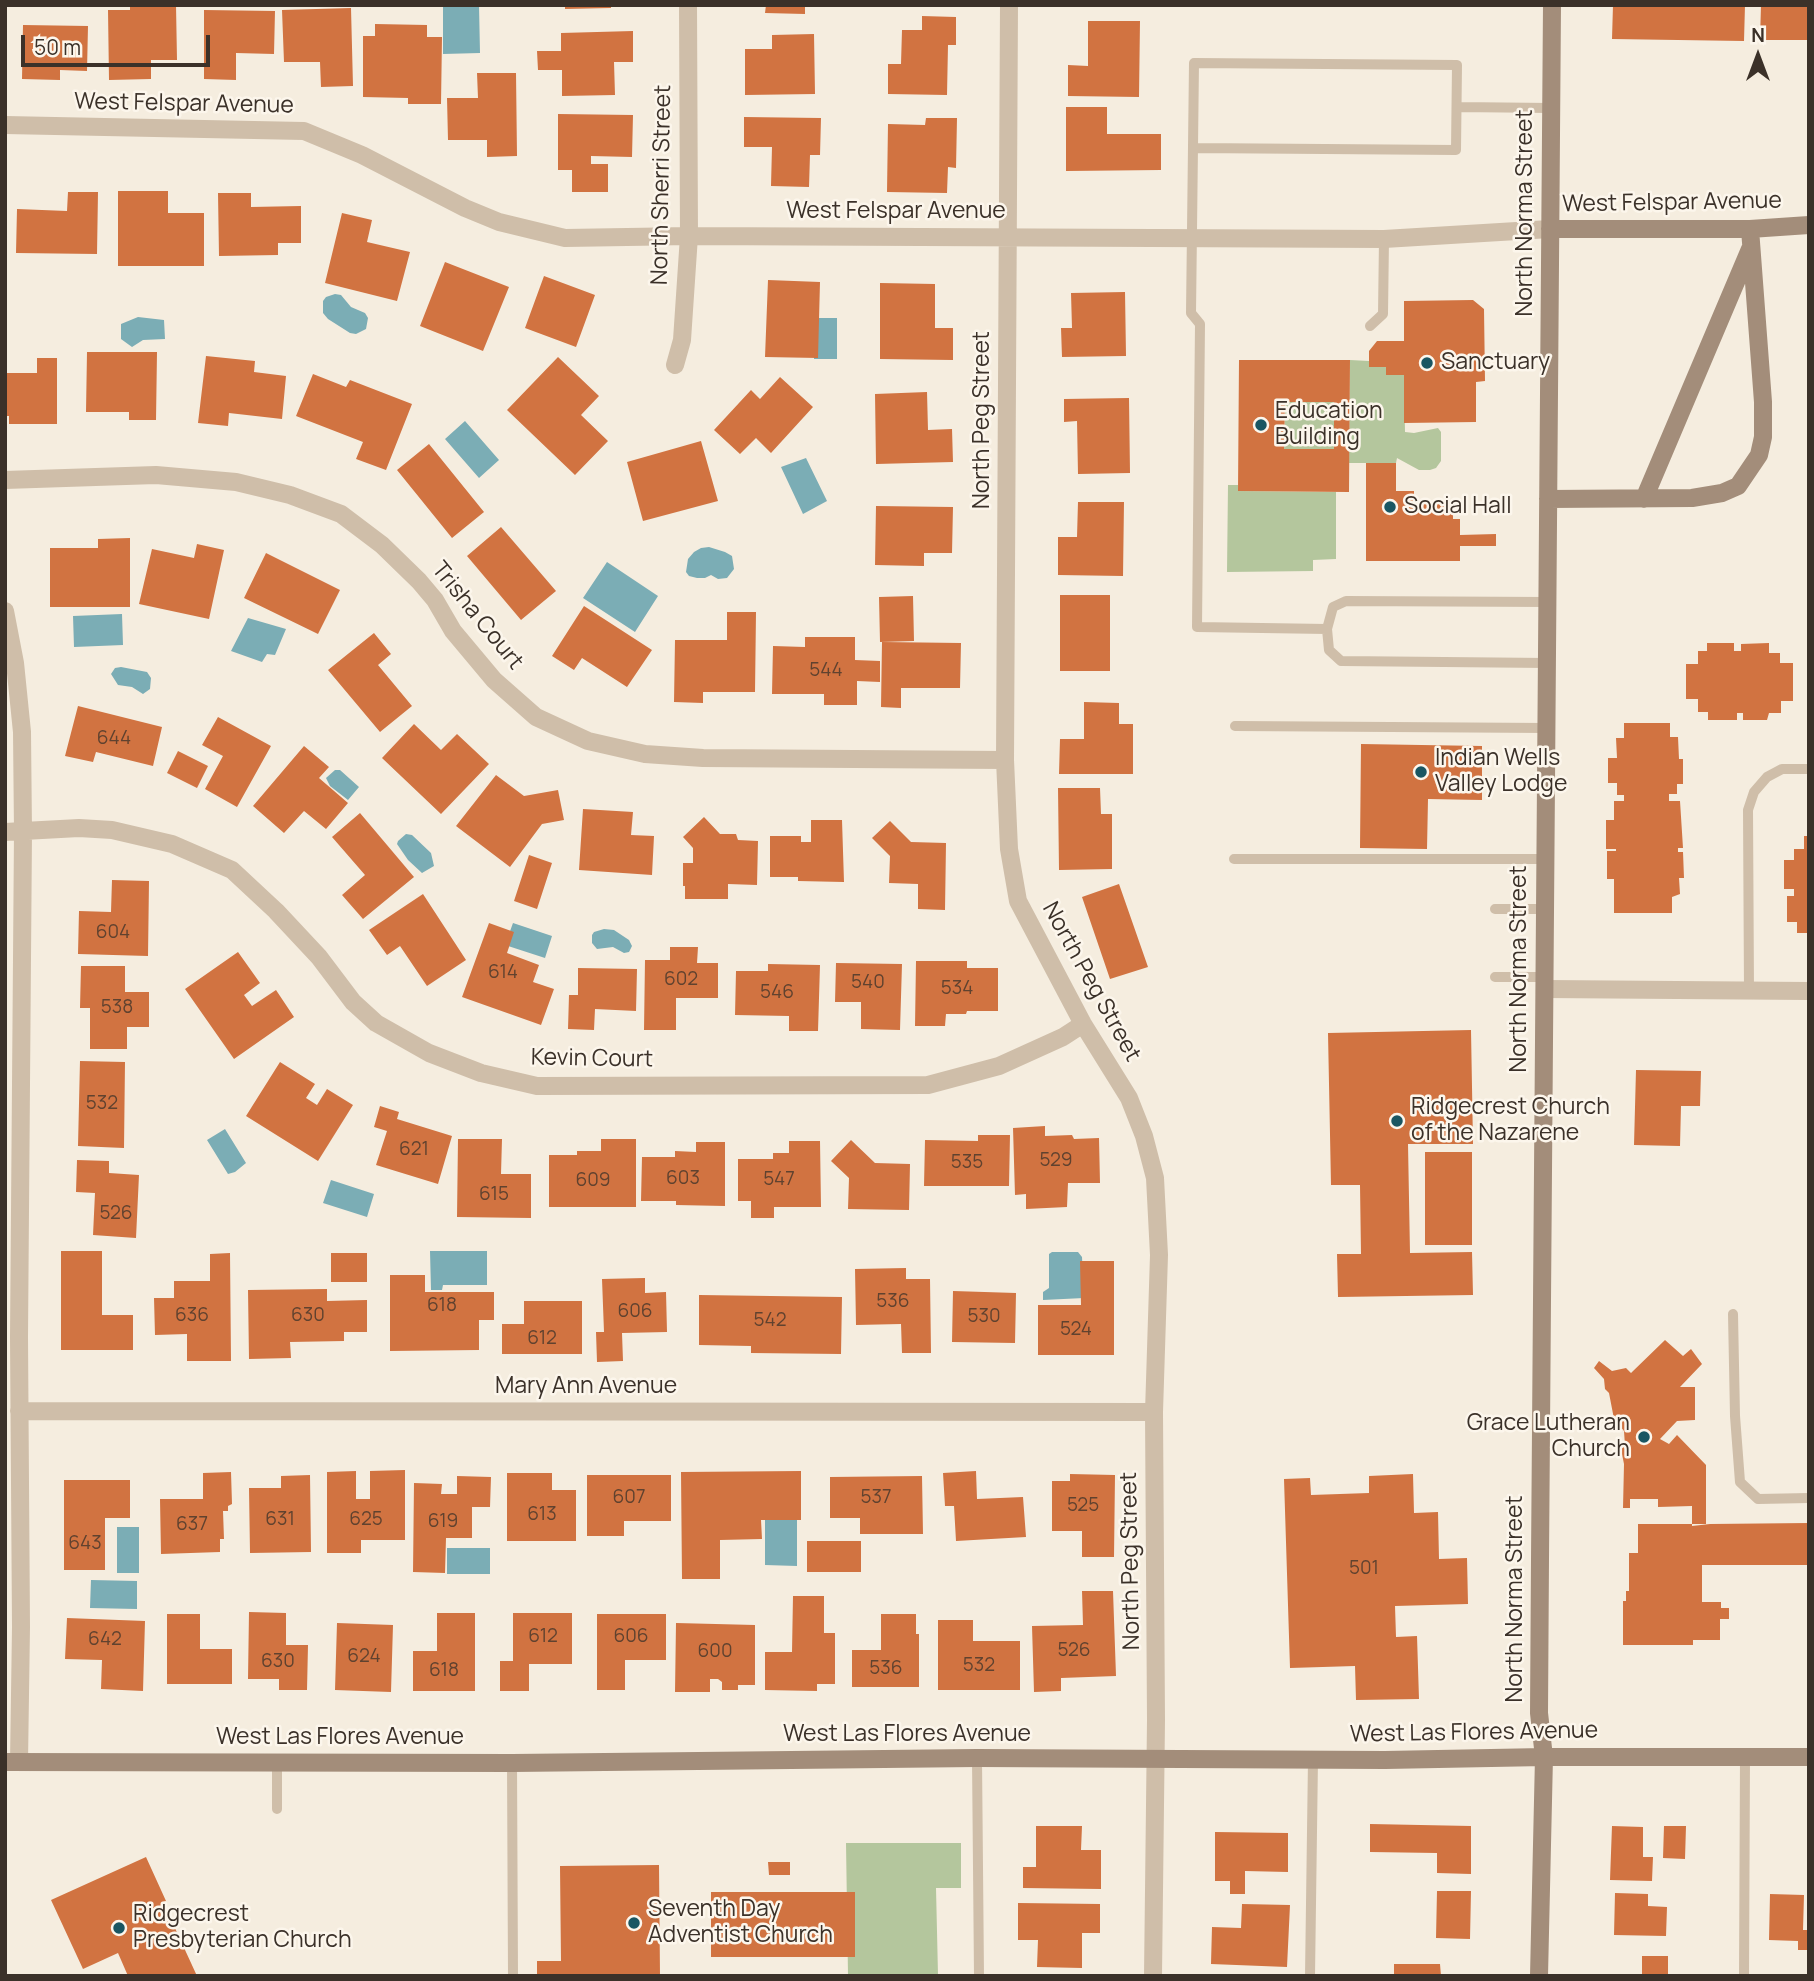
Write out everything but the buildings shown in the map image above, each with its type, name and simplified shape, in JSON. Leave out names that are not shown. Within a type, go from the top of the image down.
[{"type":"main road","name":"North Norma Street","points":[[1539,1976],[1544,1757],[1539,1699],[1552,5]]},
{"type":"main road","name":"West Felspar Avenue","points":[[1550,229],[1751,236],[1809,225]]},
{"type":"main road","points":[[1548,499],[1692,499],[1722,494],[1738,486],[1759,455],[1763,437],[1751,236]]},
{"type":"main road","points":[[1644,499],[1751,236]]},
{"type":"main road","name":"West Las Flores Avenue","points":[[12,1762],[512,1763],[977,1758],[1809,1757]]},
{"type":"street","name":"North Sherri Street","points":[[675,365],[682,340],[689,236],[688,5]]},
{"type":"street","name":"North Peg Street","points":[[1009,5],[1005,760],[1009,849],[1018,901],[1083,1024],[1129,1098],[1144,1136],[1155,1178],[1159,1255],[1154,1412],[1156,1759],[1153,1976]]},
{"type":"street","name":"West Felspar Avenue","points":[[5,125],[304,131],[362,155],[465,208],[499,222],[565,238],[689,236],[1384,239],[1550,229]]},
{"type":"street","name":"Trisha Court","points":[[5,480],[156,475],[236,482],[290,495],[341,514],[382,545],[419,581],[435,600],[453,631],[494,680],[536,717],[588,741],[645,754],[703,758],[1005,760]]},
{"type":"street","points":[[5,611],[15,663],[22,732],[14,832],[21,1628],[12,1762]]},
{"type":"street","name":"Kevin Court","points":[[14,832],[79,828],[112,831],[172,844],[232,870],[285,920],[319,957],[353,1002],[376,1023],[429,1053],[481,1073],[537,1086],[928,1085],[999,1066],[1063,1037],[1083,1024]]},
{"type":"street","points":[[1545,983],[1809,991]]},
{"type":"street","name":"Mary Ann Avenue","points":[[19,1411],[1154,1412]]},
{"type":"lane","points":[[1193,148],[1456,150],[1457,65],[1194,63],[1191,313],[1200,324],[1196,627],[1327,629]]},
{"type":"lane","points":[[1457,107],[1551,108]]},
{"type":"lane","points":[[1370,326],[1382,314],[1384,239]]},
{"type":"lane","points":[[1547,602],[1346,601],[1333,607],[1327,629],[1329,650],[1341,661],[1547,663]]},
{"type":"lane","points":[[1234,726],[1546,729]]},
{"type":"lane","points":[[1749,991],[1748,810],[1754,792],[1767,777],[1782,769],[1809,769]]},
{"type":"lane","points":[[1234,859],[1545,859]]},
{"type":"lane","points":[[1495,909],[1545,909]]},
{"type":"lane","points":[[1495,976],[1545,983]]},
{"type":"lane","points":[[1733,1314],[1740,1482],[1758,1499],[1809,1498]]},
{"type":"lane","points":[[1744,1976],[1745,1757]]},
{"type":"lane","points":[[977,1758],[979,1976]]},
{"type":"lane","points":[[1310,1976],[1313,1759]]},
{"type":"lane","points":[[277,1763],[277,1809]]},
{"type":"lane","points":[[512,1763],[513,1976]]},
{"type":"green space","points":[[1350,360],[1369,361],[1370,367],[1386,367],[1386,375],[1404,375],[1405,432],[1438,428],[1441,432],[1441,461],[1436,468],[1419,470],[1397,458],[1396,463],[1349,463]]},
{"type":"green space","points":[[1285,402],[1334,402],[1334,449],[1284,449]]},
{"type":"green space","points":[[1228,485],[1238,485],[1238,491],[1336,492],[1336,559],[1313,560],[1313,571],[1227,572]]},
{"type":"green space","points":[[846,1843],[961,1843],[961,1888],[936,1888],[938,1975],[848,1975]]},
{"type":"water","points":[[443,5],[479,5],[480,53],[443,54]]},
{"type":"water","points":[[335,294],[341,295],[351,307],[365,313],[368,318],[366,329],[356,334],[350,333],[328,319],[323,313],[323,301]]},
{"type":"water","points":[[138,317],[164,320],[165,339],[143,340],[132,347],[121,339],[121,324]]},
{"type":"water","points":[[814,318],[837,318],[837,359],[814,359]]},
{"type":"water","points":[[465,421],[499,460],[479,478],[445,439]]},
{"type":"water","points":[[806,458],[827,501],[803,514],[781,467]]},
{"type":"water","points":[[709,547],[732,556],[734,569],[727,578],[718,579],[711,575],[697,578],[686,572],[688,559],[694,552]]},
{"type":"water","points":[[607,562],[658,596],[635,632],[583,598]]},
{"type":"water","points":[[122,614],[123,645],[74,647],[73,616]]},
{"type":"water","points":[[248,618],[286,629],[275,655],[267,654],[262,662],[231,651]]},
{"type":"water","points":[[115,668],[147,672],[151,678],[150,689],[143,694],[132,687],[118,685],[111,674]]},
{"type":"water","points":[[335,770],[340,770],[359,787],[348,800],[330,786],[326,778]]},
{"type":"water","points":[[406,834],[412,835],[431,853],[434,866],[422,873],[408,860],[397,844]]},
{"type":"water","points":[[513,923],[552,936],[545,958],[505,945]]},
{"type":"water","points":[[604,929],[614,930],[629,940],[632,946],[629,952],[624,953],[613,947],[597,949],[592,943],[592,935]]},
{"type":"water","points":[[225,1129],[246,1163],[228,1174],[207,1140]]},
{"type":"water","points":[[331,1180],[374,1194],[367,1217],[323,1203]]},
{"type":"water","points":[[430,1251],[487,1251],[487,1285],[443,1285],[442,1290],[431,1290]]},
{"type":"water","points":[[1078,1252],[1082,1257],[1084,1298],[1043,1300],[1043,1292],[1049,1288],[1049,1254]]},
{"type":"water","points":[[765,1518],[797,1518],[797,1566],[765,1565]]},
{"type":"water","points":[[117,1527],[139,1527],[139,1573],[117,1573]]},
{"type":"water","points":[[447,1548],[490,1548],[490,1574],[447,1574]]},
{"type":"water","points":[[91,1580],[137,1581],[137,1609],[90,1608]]},
{"type":"place","name":"Sanctuary","points":[[1427,363]]},
{"type":"place","name":"Education Building","points":[[1261,425]]},
{"type":"place","name":"Social Hall","points":[[1390,507]]},
{"type":"place","name":"Indian Wells Valley Lodge","points":[[1421,772]]},
{"type":"place","name":"Ridgecrest Church of the Nazarene","points":[[1397,1121]]},
{"type":"place","name":"Grace Lutheran Church","points":[[1644,1437]]},
{"type":"place","name":"Seventh Day Adventist Church","points":[[634,1923]]},
{"type":"place","name":"Ridgecrest Presbyterian Church","points":[[119,1928]]}]
